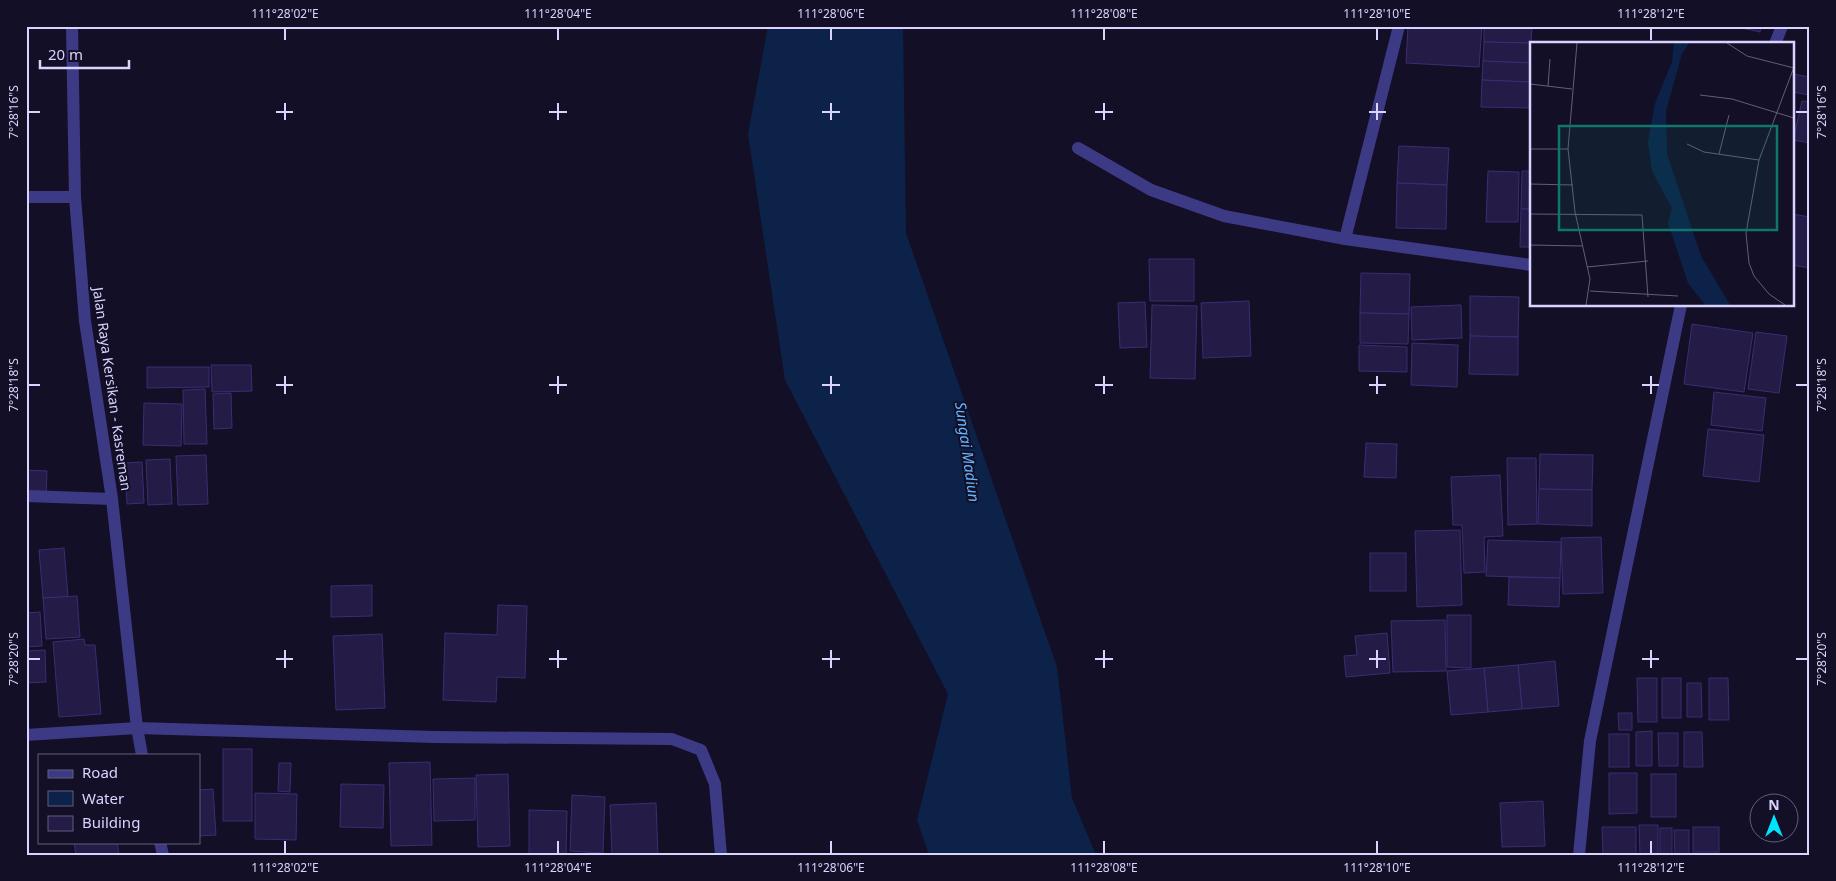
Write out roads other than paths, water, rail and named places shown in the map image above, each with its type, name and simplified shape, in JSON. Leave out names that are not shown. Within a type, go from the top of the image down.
[{"type":"street","name":"Jalan Raya Kersikan - Kasreman","points":[[72,26],[75,197],[85,321],[112,499],[137,728],[142,754]]},
{"type":"street","points":[[1345,239],[1399,26]]},
{"type":"street","points":[[1775,42],[1782,26]]},
{"type":"street","points":[[1078,148],[1151,190],[1224,216],[1345,239],[1530,265]]},
{"type":"street","points":[[26,197],[75,197]]},
{"type":"street","points":[[1579,855],[1590,741],[1681,306]]},
{"type":"street","points":[[26,496],[112,499]]},
{"type":"street","points":[[26,735],[137,728],[434,737],[672,739],[701,750],[715,784],[721,855]]},
{"type":"water","name":"Sungai Madiun","points":[[768,26],[903,26],[906,233],[1057,667],[1072,798],[1096,855],[929,855],[917,820],[948,694],[785,380],[748,134]]}]
